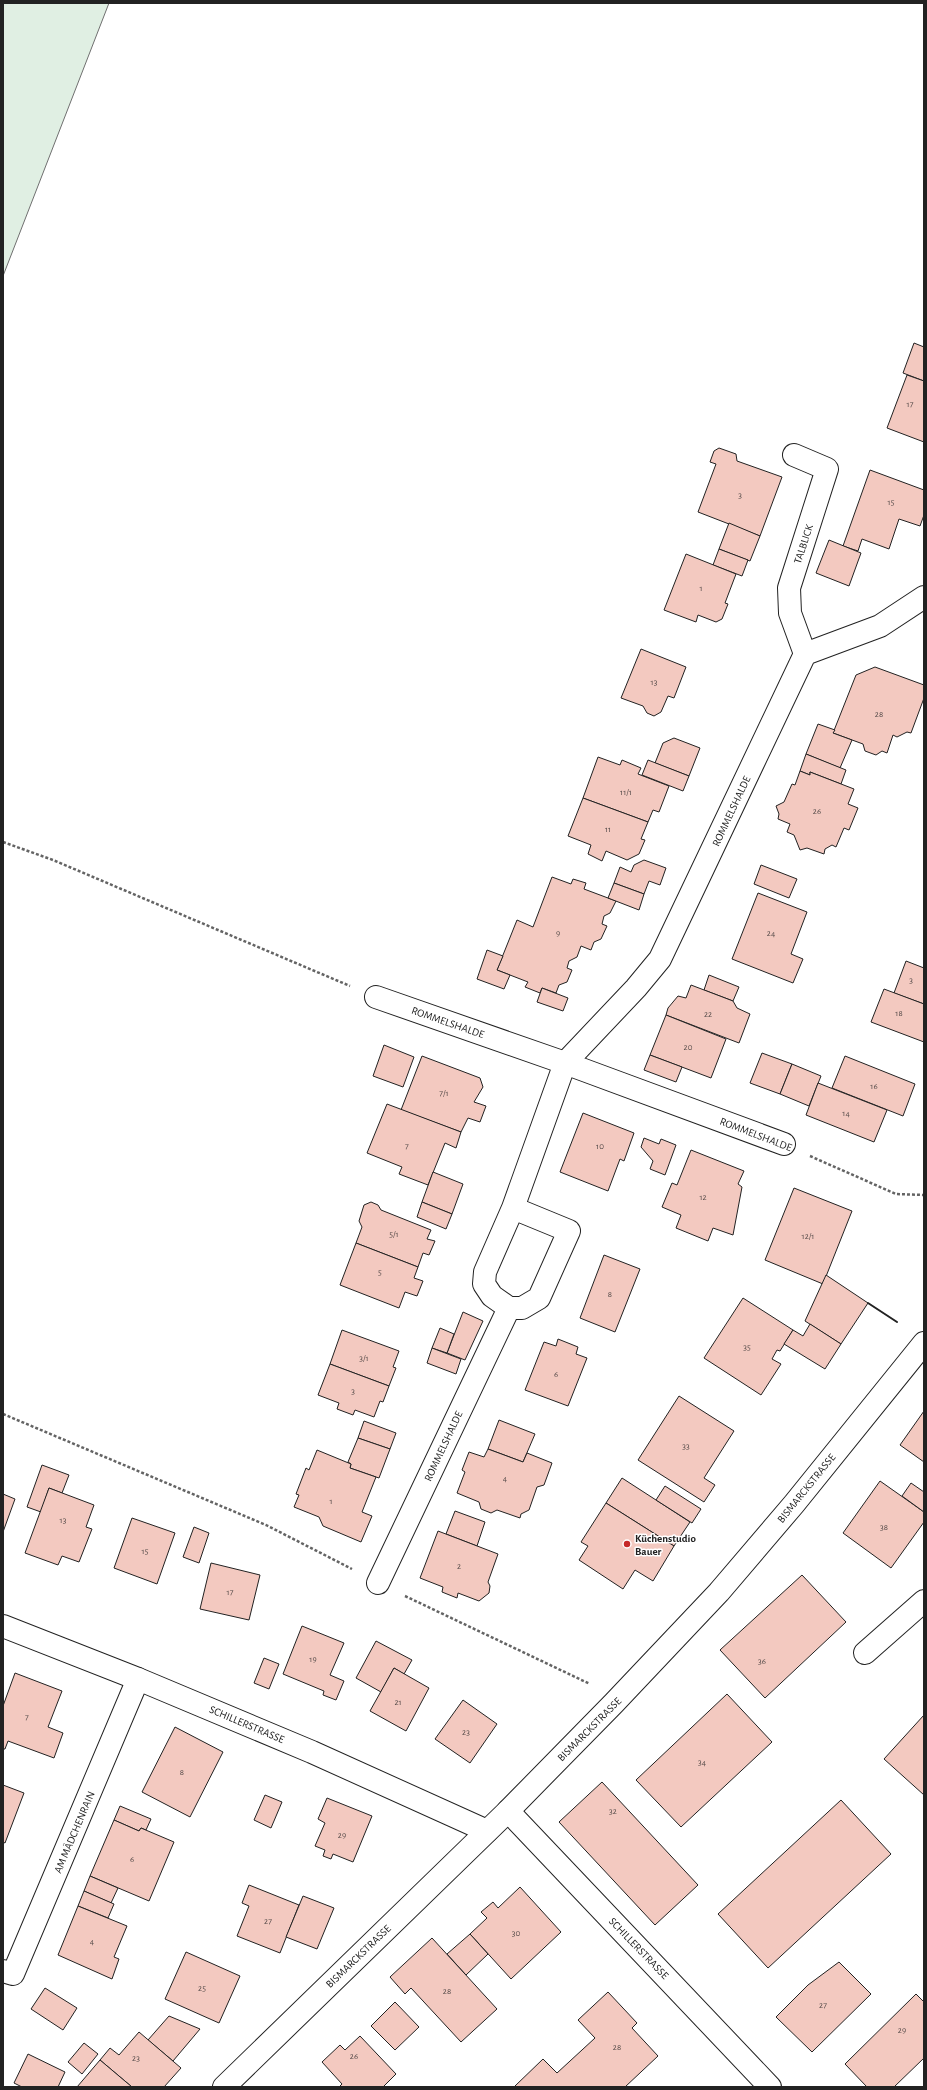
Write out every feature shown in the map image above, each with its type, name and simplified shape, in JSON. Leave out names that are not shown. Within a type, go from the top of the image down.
[{"type":"street","name":"TALBLICK","points":[[794,455],[828,469],[789,588],[790,612],[805,654]]},
{"type":"street","points":[[805,654],[880,626],[924,597]]},
{"type":"street","name":"ROMMELSHALDE","points":[[378,1583],[508,1308],[492,1296],[484,1284],[485,1272],[513,1208],[565,1063],[636,988],[660,960],[805,654]]},
{"type":"street","name":"ROMMELSHALDE","points":[[376,997],[565,1063],[784,1144]]},
{"type":"street","points":[[508,1308],[522,1308],[540,1298],[569,1231],[513,1208]]},
{"type":"street","name":"BISMARCKSTRASSE","points":[[224,2087],[508,1811],[614,1703],[729,1580],[794,1504],[924,1343]]},
{"type":"street","points":[[865,1653],[924,1601]]},
{"type":"street","name":"SCHILLERSTRASSE","points":[[3,1626],[138,1679],[312,1752],[487,1831]]},
{"type":"street","name":"AM MÄDCHENRAIN","points":[[3,1971],[13,1974],[138,1679]]},
{"type":"street","name":"SCHILLERSTRASSE","points":[[508,1811],[770,2087]]},
{"type":"path","points":[[3,842],[53,860],[376,997]]},
{"type":"path","name":"ROMMELSHALDE","points":[[784,1144],[896,1194],[924,1195]]},
{"type":"path","points":[[3,1414],[266,1525],[378,1583],[607,1692],[614,1703]]},
{"type":"green space","points":[[3,3],[109,3],[3,276]]},
{"type":"building","points":[[914,343],[924,347],[924,381],[903,373]]},
{"type":"building","points":[[907,375],[924,381],[924,442],[887,428]]},
{"type":"building","points":[[719,448],[736,454],[737,461],[782,477],[760,536],[698,512],[716,464],[710,462],[714,451]]},
{"type":"building","points":[[870,470],[924,490],[924,515],[920,526],[899,519],[889,549],[862,539],[858,551],[843,546]]},
{"type":"building","points":[[729,523],[760,536],[750,561],[719,549]]},
{"type":"building","points":[[829,540],[861,553],[849,586],[816,573]]},
{"type":"building","points":[[719,549],[748,560],[742,576],[713,565]]},
{"type":"building","points":[[686,554],[736,574],[725,603],[728,604],[722,619],[716,622],[698,615],[696,622],[664,610]]},
{"type":"building","points":[[641,649],[686,667],[674,698],[668,696],[661,712],[654,716],[647,713],[643,706],[621,698]]},
{"type":"building","points":[[875,667],[924,685],[924,698],[911,733],[907,732],[897,737],[893,735],[887,753],[882,751],[876,755],[865,751],[863,744],[833,733],[856,675]]},
{"type":"building","points":[[818,724],[835,730],[833,733],[852,740],[840,768],[806,754]]},
{"type":"building","points":[[674,738],[700,748],[689,776],[655,763],[663,743]]},
{"type":"building","points":[[806,754],[846,770],[841,784],[810,772],[810,775],[800,771]]},
{"type":"building","points":[[598,757],[620,765],[622,760],[641,768],[638,774],[669,786],[659,812],[653,810],[648,822],[583,798]]},
{"type":"building","points":[[648,760],[689,776],[683,791],[642,775]]},
{"type":"building","points":[[800,771],[810,775],[810,772],[854,789],[848,804],[858,808],[849,830],[844,828],[836,847],[832,845],[825,849],[824,854],[807,848],[800,850],[794,835],[787,832],[790,824],[778,819],[779,814],[776,806],[784,802],[792,784],[795,785]]},
{"type":"building","points":[[583,798],[648,822],[641,839],[645,840],[639,854],[627,860],[606,851],[602,861],[588,854],[591,845],[568,836]]},
{"type":"building","points":[[644,860],[666,868],[660,885],[649,881],[644,894],[614,883],[620,867],[631,872],[634,865]]},
{"type":"building","points":[[761,865],[797,879],[789,898],[754,884]]},
{"type":"building","points":[[552,877],[571,884],[573,879],[586,883],[584,889],[616,901],[610,913],[604,916],[602,924],[607,926],[601,939],[594,942],[591,950],[581,946],[577,957],[569,961],[567,968],[572,970],[567,982],[559,985],[556,993],[542,988],[540,993],[525,987],[528,982],[497,970],[517,920],[533,927]]},
{"type":"building","points":[[614,883],[644,894],[639,910],[608,898]]},
{"type":"building","points":[[758,893],[807,912],[791,954],[803,959],[793,983],[732,959]]},
{"type":"building","points":[[487,950],[503,956],[497,970],[510,975],[504,989],[477,979]]},
{"type":"building","points":[[906,961],[924,968],[924,1004],[894,993]]},
{"type":"building","points":[[709,975],[739,987],[733,1001],[704,990]]},
{"type":"building","points":[[691,985],[733,1001],[737,1008],[750,1014],[739,1043],[666,1015],[668,1008],[678,996],[686,998]]},
{"type":"building","points":[[542,988],[568,998],[563,1011],[537,1002]]},
{"type":"building","points":[[884,989],[924,1004],[924,1042],[871,1022]]},
{"type":"building","points":[[666,1015],[726,1039],[711,1078],[650,1055]]},
{"type":"building","points":[[384,1045],[414,1057],[403,1087],[373,1076]]},
{"type":"building","points":[[762,1053],[792,1064],[780,1094],[750,1083]]},
{"type":"building","points":[[650,1055],[682,1067],[676,1082],[644,1070]]},
{"type":"building","points":[[422,1056],[480,1078],[483,1087],[474,1102],[486,1106],[480,1122],[468,1118],[461,1132],[401,1110]]},
{"type":"building","points":[[845,1056],[915,1084],[903,1116],[832,1088]]},
{"type":"building","points":[[792,1064],[821,1076],[809,1106],[780,1094]]},
{"type":"building","points":[[818,1083],[887,1110],[874,1142],[806,1115]]},
{"type":"building","points":[[387,1104],[461,1132],[456,1148],[445,1143],[428,1185],[399,1174],[402,1167],[367,1153]]},
{"type":"building","points":[[583,1113],[634,1133],[624,1161],[620,1159],[608,1191],[560,1172]]},
{"type":"building","points":[[644,1138],[659,1144],[661,1139],[676,1145],[665,1175],[650,1169],[653,1161],[641,1147]]},
{"type":"building","points":[[691,1150],[744,1171],[738,1184],[742,1187],[733,1235],[713,1228],[708,1241],[676,1228],[681,1215],[662,1207],[672,1183],[677,1185]]},
{"type":"building","points":[[433,1172],[463,1184],[452,1214],[422,1202]]},
{"type":"building","points":[[794,1188],[852,1211],[823,1284],[765,1260]]},
{"type":"building","points":[[371,1202],[378,1205],[381,1210],[431,1230],[427,1239],[435,1241],[429,1255],[423,1253],[418,1267],[356,1243],[362,1227],[359,1221],[364,1205]]},
{"type":"building","points":[[422,1202],[452,1214],[446,1229],[417,1217]]},
{"type":"building","points":[[356,1243],[418,1267],[414,1278],[423,1281],[417,1296],[405,1292],[399,1308],[340,1285]]},
{"type":"building","points":[[604,1255],[640,1269],[615,1332],[580,1318]]},
{"type":"building","points":[[826,1275],[868,1303],[841,1344],[805,1321]]},
{"type":"building","points":[[743,1298],[793,1330],[780,1351],[777,1350],[772,1359],[781,1364],[761,1395],[704,1358]]},
{"type":"building","points":[[463,1312],[483,1321],[465,1360],[447,1353]]},
{"type":"building","points":[[810,1324],[841,1344],[825,1369],[784,1344],[793,1330],[803,1336]]},
{"type":"building","points":[[440,1328],[454,1334],[447,1353],[432,1348]]},
{"type":"building","points":[[342,1330],[399,1351],[393,1367],[396,1368],[389,1386],[330,1364]]},
{"type":"building","points":[[558,1339],[578,1347],[576,1354],[587,1358],[568,1406],[525,1390],[544,1342],[556,1346]]},
{"type":"building","points":[[432,1348],[461,1359],[456,1374],[427,1363]]},
{"type":"building","points":[[330,1364],[389,1386],[383,1402],[380,1401],[374,1417],[355,1410],[353,1415],[337,1409],[339,1403],[318,1395]]},
{"type":"building","points":[[679,1396],[734,1431],[704,1478],[715,1485],[704,1502],[638,1460]]},
{"type":"building","points":[[924,1411],[924,1462],[900,1445]]},
{"type":"building","points":[[499,1420],[535,1434],[523,1462],[488,1449]]},
{"type":"building","points":[[364,1421],[396,1433],[390,1449],[358,1438]]},
{"type":"building","points":[[358,1438],[390,1449],[379,1478],[350,1468],[351,1464],[348,1462]]},
{"type":"building","points":[[488,1449],[523,1462],[527,1453],[552,1463],[544,1485],[537,1487],[529,1510],[521,1514],[520,1518],[497,1510],[491,1513],[481,1509],[479,1502],[457,1493],[465,1472],[462,1470],[469,1452],[484,1457]]},
{"type":"building","points":[[317,1450],[351,1464],[350,1468],[376,1477],[362,1512],[372,1516],[361,1542],[323,1526],[319,1517],[294,1507],[299,1495],[296,1494],[306,1468],[309,1470]]},
{"type":"building","points":[[42,1465],[69,1475],[62,1493],[49,1488],[41,1512],[27,1507]]},
{"type":"building","points":[[622,1478],[690,1522],[674,1546],[606,1503]]},
{"type":"building","points":[[880,1481],[924,1512],[924,1522],[891,1568],[843,1533]]},
{"type":"building","points":[[911,1483],[924,1492],[924,1512],[902,1496]]},
{"type":"building","points":[[665,1486],[701,1509],[692,1523],[656,1500]]},
{"type":"building","points":[[49,1488],[94,1505],[86,1527],[92,1529],[79,1562],[62,1556],[58,1565],[25,1553]]},
{"type":"building","points":[[3,1494],[15,1499],[3,1532]]},
{"type":"building","name":"Küchenstudio Bauer","points":[[606,1503],[674,1546],[653,1581],[635,1570],[623,1589],[579,1560],[588,1546],[581,1542]]},
{"type":"building","points":[[455,1511],[485,1522],[477,1546],[446,1534]]},
{"type":"building","points":[[132,1518],[175,1533],[157,1584],[114,1568]]},
{"type":"building","points":[[194,1527],[209,1533],[199,1563],[183,1557]]},
{"type":"building","points":[[438,1531],[498,1554],[488,1582],[490,1586],[489,1593],[479,1601],[458,1593],[457,1598],[442,1592],[443,1587],[420,1578]]},
{"type":"building","points":[[211,1563],[260,1575],[249,1620],[200,1609]]},
{"type":"building","points":[[802,1575],[846,1622],[765,1698],[720,1650]]},
{"type":"building","points":[[302,1626],[344,1643],[330,1675],[344,1681],[336,1700],[323,1695],[324,1691],[283,1674]]},
{"type":"building","points":[[376,1641],[412,1660],[404,1674],[394,1668],[381,1692],[356,1678]]},
{"type":"building","points":[[264,1658],[279,1664],[269,1689],[254,1683]]},
{"type":"building","points":[[394,1668],[429,1688],[406,1731],[370,1711]]},
{"type":"building","points":[[15,1673],[62,1691],[48,1727],[63,1733],[54,1758],[8,1741],[5,1749],[3,1749],[3,1706]]},
{"type":"building","points":[[727,1694],[772,1742],[681,1827],[636,1780]]},
{"type":"building","points":[[463,1700],[497,1724],[470,1763],[435,1739]]},
{"type":"building","points":[[924,1715],[924,1795],[884,1759]]},
{"type":"building","points":[[175,1727],[223,1752],[190,1817],[142,1792]]},
{"type":"building","points":[[602,1782],[698,1885],[655,1925],[559,1822]]},
{"type":"building","points":[[3,1785],[24,1793],[5,1843],[3,1842]]},
{"type":"building","points":[[265,1795],[282,1802],[271,1828],[254,1820]]},
{"type":"building","points":[[327,1798],[372,1816],[353,1862],[333,1854],[331,1859],[323,1856],[325,1850],[315,1846],[325,1823],[318,1819]]},
{"type":"building","points":[[841,1800],[891,1854],[768,1968],[718,1914]]},
{"type":"building","points":[[120,1806],[151,1819],[146,1830],[141,1828],[139,1831],[114,1820]]},
{"type":"building","points":[[114,1820],[139,1831],[141,1828],[174,1842],[149,1901],[90,1876]]},
{"type":"building","points":[[90,1876],[118,1888],[111,1903],[84,1891]]},
{"type":"building","points":[[249,1885],[299,1905],[280,1953],[237,1936],[249,1906],[242,1903]]},
{"type":"building","points":[[520,1887],[561,1932],[511,1979],[470,1934],[487,1918],[481,1912],[493,1902],[498,1908]]},
{"type":"building","points":[[84,1891],[114,1904],[108,1918],[78,1906]]},
{"type":"building","points":[[303,1896],[334,1908],[317,1949],[286,1937]]},
{"type":"building","points":[[78,1906],[127,1926],[114,1957],[119,1959],[112,1979],[58,1955]]},
{"type":"building","points":[[470,1934],[488,1954],[466,1975],[447,1954]]},
{"type":"building","points":[[432,1938],[497,2009],[461,2042],[411,1988],[405,1994],[390,1977]]},
{"type":"building","points":[[186,1952],[240,1976],[219,2023],[165,1999]]},
{"type":"building","points":[[839,1962],[871,1994],[812,2052],[776,2017],[808,1985]]},
{"type":"building","points":[[45,1988],[77,2008],[63,2030],[31,2009]]},
{"type":"building","points":[[608,1992],[637,2023],[632,2028],[658,2056],[625,2087],[516,2087],[515,2086],[543,2059],[557,2073],[595,2038],[578,2020]]},
{"type":"building","points":[[916,1994],[924,2002],[924,2058],[894,2087],[867,2087],[845,2064]]},
{"type":"building","points":[[395,2002],[419,2027],[395,2050],[371,2026]]},
{"type":"building","points":[[169,2016],[200,2029],[173,2061],[148,2040]]},
{"type":"building","points":[[139,2032],[181,2068],[164,2087],[132,2087],[100,2060],[110,2048],[119,2055]]},
{"type":"building","points":[[360,2036],[396,2074],[383,2087],[339,2087],[342,2084],[322,2062],[340,2045],[345,2050]]},
{"type":"building","points":[[84,2043],[98,2054],[82,2074],[68,2062]]},
{"type":"building","points":[[28,2054],[65,2072],[58,2087],[22,2087],[14,2083]]},
{"type":"building","points":[[100,2060],[132,2087],[77,2087]]},
{"type":"wall","points":[[868,1303],[897,1322]]},
{"type":"place","name":"Küchenstudio Bauer","points":[[627,1544]]}]
